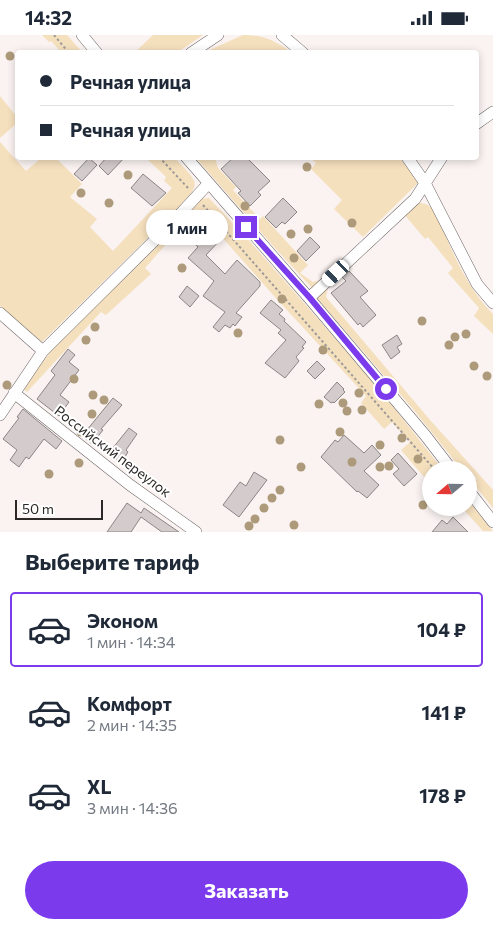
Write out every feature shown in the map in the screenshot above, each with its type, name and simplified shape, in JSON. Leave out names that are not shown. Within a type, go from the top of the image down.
[{"type":"street","points":[[82,35],[94,50]]},
{"type":"street","points":[[196,50],[218,35]]},
{"type":"street","points":[[282,35],[300,50]]},
{"type":"street","points":[[479,122],[493,112]]},
{"type":"street","points":[[188,160],[310,298],[445,461]]},
{"type":"street","points":[[409,160],[425,183],[477,283],[493,303]]},
{"type":"street","points":[[310,298],[415,199],[440,160]]},
{"type":"street","points":[[0,415],[43,351],[208,184]]},
{"type":"street","points":[[0,313],[43,351]]},
{"type":"street","name":"Российский переулок","points":[[14,393],[130,485],[196,531]]},
{"type":"street","points":[[478,503],[493,522]]},
{"type":"path","points":[[54,35],[66,50]]},
{"type":"path","points":[[162,160],[427,461]]},
{"type":"shaded area","points":[[42,35],[67,35],[80,50],[59,50],[51,41],[49,42]]},
{"type":"shaded area","points":[[153,35],[203,35],[181,50],[137,50]]},
{"type":"shaded area","points":[[243,35],[268,39],[288,50],[209,50]]},
{"type":"shaded area","points":[[0,96],[15,115],[15,125],[0,138]]},
{"type":"shaded area","points":[[0,142],[26,171],[39,160],[58,160],[82,184],[70,197],[97,219],[90,227],[113,251],[172,188],[164,181],[166,177],[148,160],[177,160],[193,179],[195,183],[194,188],[177,209],[42,342],[0,306]]},
{"type":"shaded area","points":[[198,160],[216,160],[218,168],[236,187],[233,190],[260,219],[263,216],[308,265],[300,273],[313,282],[320,280],[312,288]]},
{"type":"shaded area","points":[[312,160],[402,160],[419,182],[363,237],[334,209],[342,200],[311,169],[316,163]]},
{"type":"shaded area","points":[[209,198],[246,237],[376,385],[436,461],[422,461],[422,474],[401,450],[410,442],[392,422],[384,429],[361,403],[366,396],[197,209],[145,268],[151,274],[106,315],[101,312],[27,392],[22,388],[63,336],[199,199]]},
{"type":"shaded area","points":[[417,203],[428,205],[435,212],[467,279],[474,291],[493,314],[493,334],[474,316],[479,308],[448,273],[453,268],[428,237],[425,239],[403,213]]},
{"type":"shaded area","points":[[328,287],[326,297],[467,461],[455,461],[413,409],[316,297]]},
{"type":"shaded area","points":[[478,473],[493,490],[493,508],[478,489]]},
{"type":"shaded area","points":[[478,512],[493,531],[483,531],[469,516],[478,516]]},
{"type":"building","points":[[87,160],[91,160],[97,165],[82,181],[74,174]]},
{"type":"building","points":[[104,160],[122,160],[108,175],[99,166]]},
{"type":"building","points":[[231,160],[249,160],[270,181],[258,192],[261,195],[250,206],[238,193],[241,191],[221,169]]},
{"type":"building","points":[[143,174],[166,193],[152,206],[131,188]]},
{"type":"building","points":[[283,198],[297,212],[285,224],[282,222],[276,228],[265,217]]},
{"type":"building","points":[[192,219],[207,233],[213,228],[222,238],[206,255],[225,274],[237,260],[260,282],[260,286],[236,313],[242,317],[235,326],[233,324],[230,328],[225,325],[219,332],[213,327],[225,312],[203,296],[214,281],[188,258],[198,247],[181,231]]},
{"type":"building","points":[[310,237],[320,247],[306,261],[297,251]]},
{"type":"building","points":[[349,271],[368,291],[360,297],[376,315],[363,327],[360,323],[358,325],[331,293],[346,281],[342,277]]},
{"type":"building","points":[[187,286],[199,296],[190,307],[179,297]]},
{"type":"building","points":[[271,300],[283,310],[279,314],[285,319],[284,321],[306,342],[302,347],[304,348],[296,357],[299,361],[285,378],[265,363],[286,340],[278,333],[281,330],[260,313]]},
{"type":"building","points":[[397,335],[402,344],[397,347],[400,352],[391,359],[382,345]]},
{"type":"building","points":[[68,349],[75,355],[69,362],[79,370],[60,395],[69,402],[59,416],[37,399],[55,375],[51,371]]},
{"type":"building","points":[[317,361],[325,369],[315,379],[307,371]]},
{"type":"building","points":[[337,382],[345,392],[334,403],[331,403],[324,397]]},
{"type":"building","points":[[113,398],[122,405],[101,429],[103,430],[92,444],[82,436]]},
{"type":"building","points":[[23,409],[62,441],[56,449],[44,439],[29,459],[26,457],[19,467],[10,460],[17,450],[3,439],[19,418],[17,417]]},
{"type":"building","points":[[129,428],[137,434],[126,450],[128,452],[121,463],[108,454]]},
{"type":"building","points":[[344,435],[364,453],[372,445],[381,455],[364,471],[379,485],[367,498],[357,492],[321,457],[335,440],[338,442]]},
{"type":"building","points":[[398,453],[417,474],[404,486],[393,474],[399,469],[391,460]]},
{"type":"building","points":[[254,472],[267,480],[239,517],[223,505],[240,482],[246,486]]},
{"type":"building","points":[[127,503],[141,513],[144,508],[179,532],[162,532],[141,517],[131,532],[107,532]]},
{"type":"building","points":[[453,517],[468,532],[432,532],[442,520],[447,524]]},
{"type":"route","points":[[246,227],[310,298],[386,389]]}]
